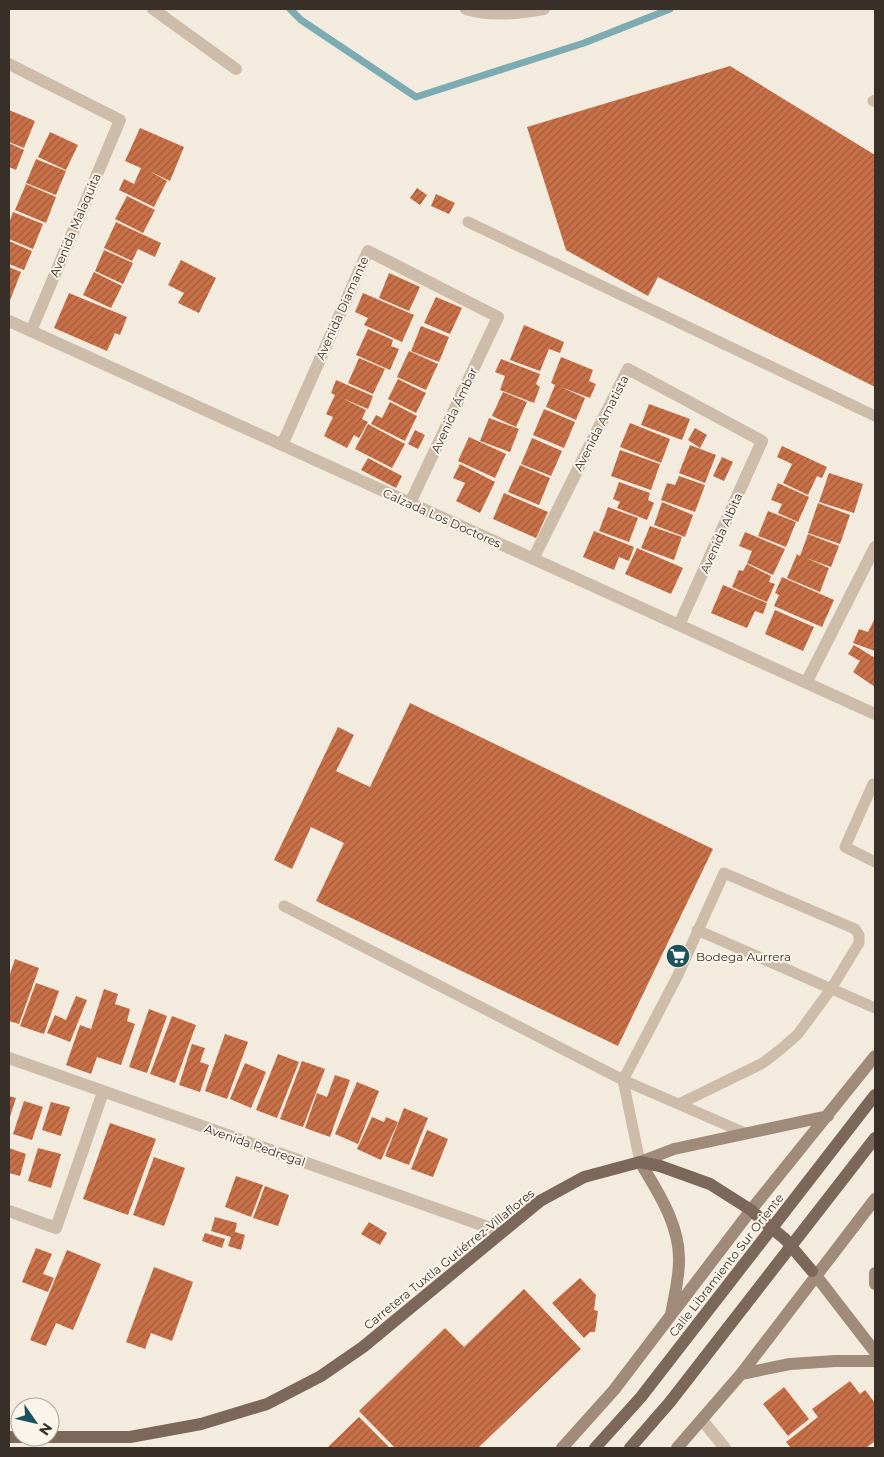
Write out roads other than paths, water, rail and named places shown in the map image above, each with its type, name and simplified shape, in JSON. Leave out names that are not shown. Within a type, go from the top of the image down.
[{"type":"main road","name":"Calle Libramiento Sur Oriente","points":[[595,1448],[641,1397],[875,1095]]},
{"type":"main road","points":[[630,1448],[670,1402],[875,1138]]},
{"type":"main road","name":"Carretera Tuxtla Gutiérrez-Villaflores","points":[[9,1437],[130,1437],[202,1424],[267,1404],[321,1376],[363,1347],[540,1200],[584,1177],[640,1162],[674,1170],[710,1184],[751,1210],[785,1239],[815,1274]]},
{"type":"street","points":[[152,9],[236,69]]},
{"type":"street","points":[[474,10],[512,14],[544,9]]},
{"type":"street","name":"Avenida Malaquita","points":[[9,64],[120,120],[31,331]]},
{"type":"street","name":"Avenida Diamante","points":[[282,445],[368,251],[498,317]]},
{"type":"street","name":"Avenida Ámbar","points":[[410,503],[498,317]]},
{"type":"street","name":"Calzada Los Doctores","points":[[9,321],[875,714]]},
{"type":"street","name":"Avenida Amatista","points":[[533,559],[628,369],[762,441]]},
{"type":"street","name":"Avenida Albita","points":[[679,625],[762,441]]},
{"type":"street","points":[[806,683],[875,547]]},
{"type":"street","points":[[562,1448],[614,1390],[751,1210],[875,1056]]},
{"type":"street","name":"Avenida Pedregal","points":[[9,1058],[502,1232]]},
{"type":"street","points":[[9,1211],[56,1228],[103,1092]]},
{"type":"street","points":[[670,1317],[679,1262],[677,1235],[655,1188],[640,1162],[674,1149],[828,1116]]},
{"type":"street","points":[[677,1448],[741,1374],[815,1274],[875,1199]]},
{"type":"street","points":[[875,1273],[875,1284]]},
{"type":"street","name":"Carretera Tuxtla Gutiérrez-Villaflores","points":[[815,1274],[875,1352]]},
{"type":"street","points":[[741,1374],[790,1364],[875,1361]]},
{"type":"street","points":[[702,1420],[725,1448]]},
{"type":"lane","points":[[468,222],[875,416]]},
{"type":"lane","points":[[873,784],[845,847],[875,862]]},
{"type":"lane","points":[[640,1162],[623,1080],[677,977],[724,873],[855,929],[859,935],[859,943],[831,989],[798,1034],[782,1050],[763,1063],[680,1104]]},
{"type":"lane","points":[[284,906],[623,1080],[745,1133]]},
{"type":"lane","points":[[697,930],[875,1008]]},
{"type":"waterway","points":[[290,9],[301,20],[416,97],[584,43],[670,9]]},
{"type":"place","name":"Bodega Aurrera","points":[[678,956]]}]
